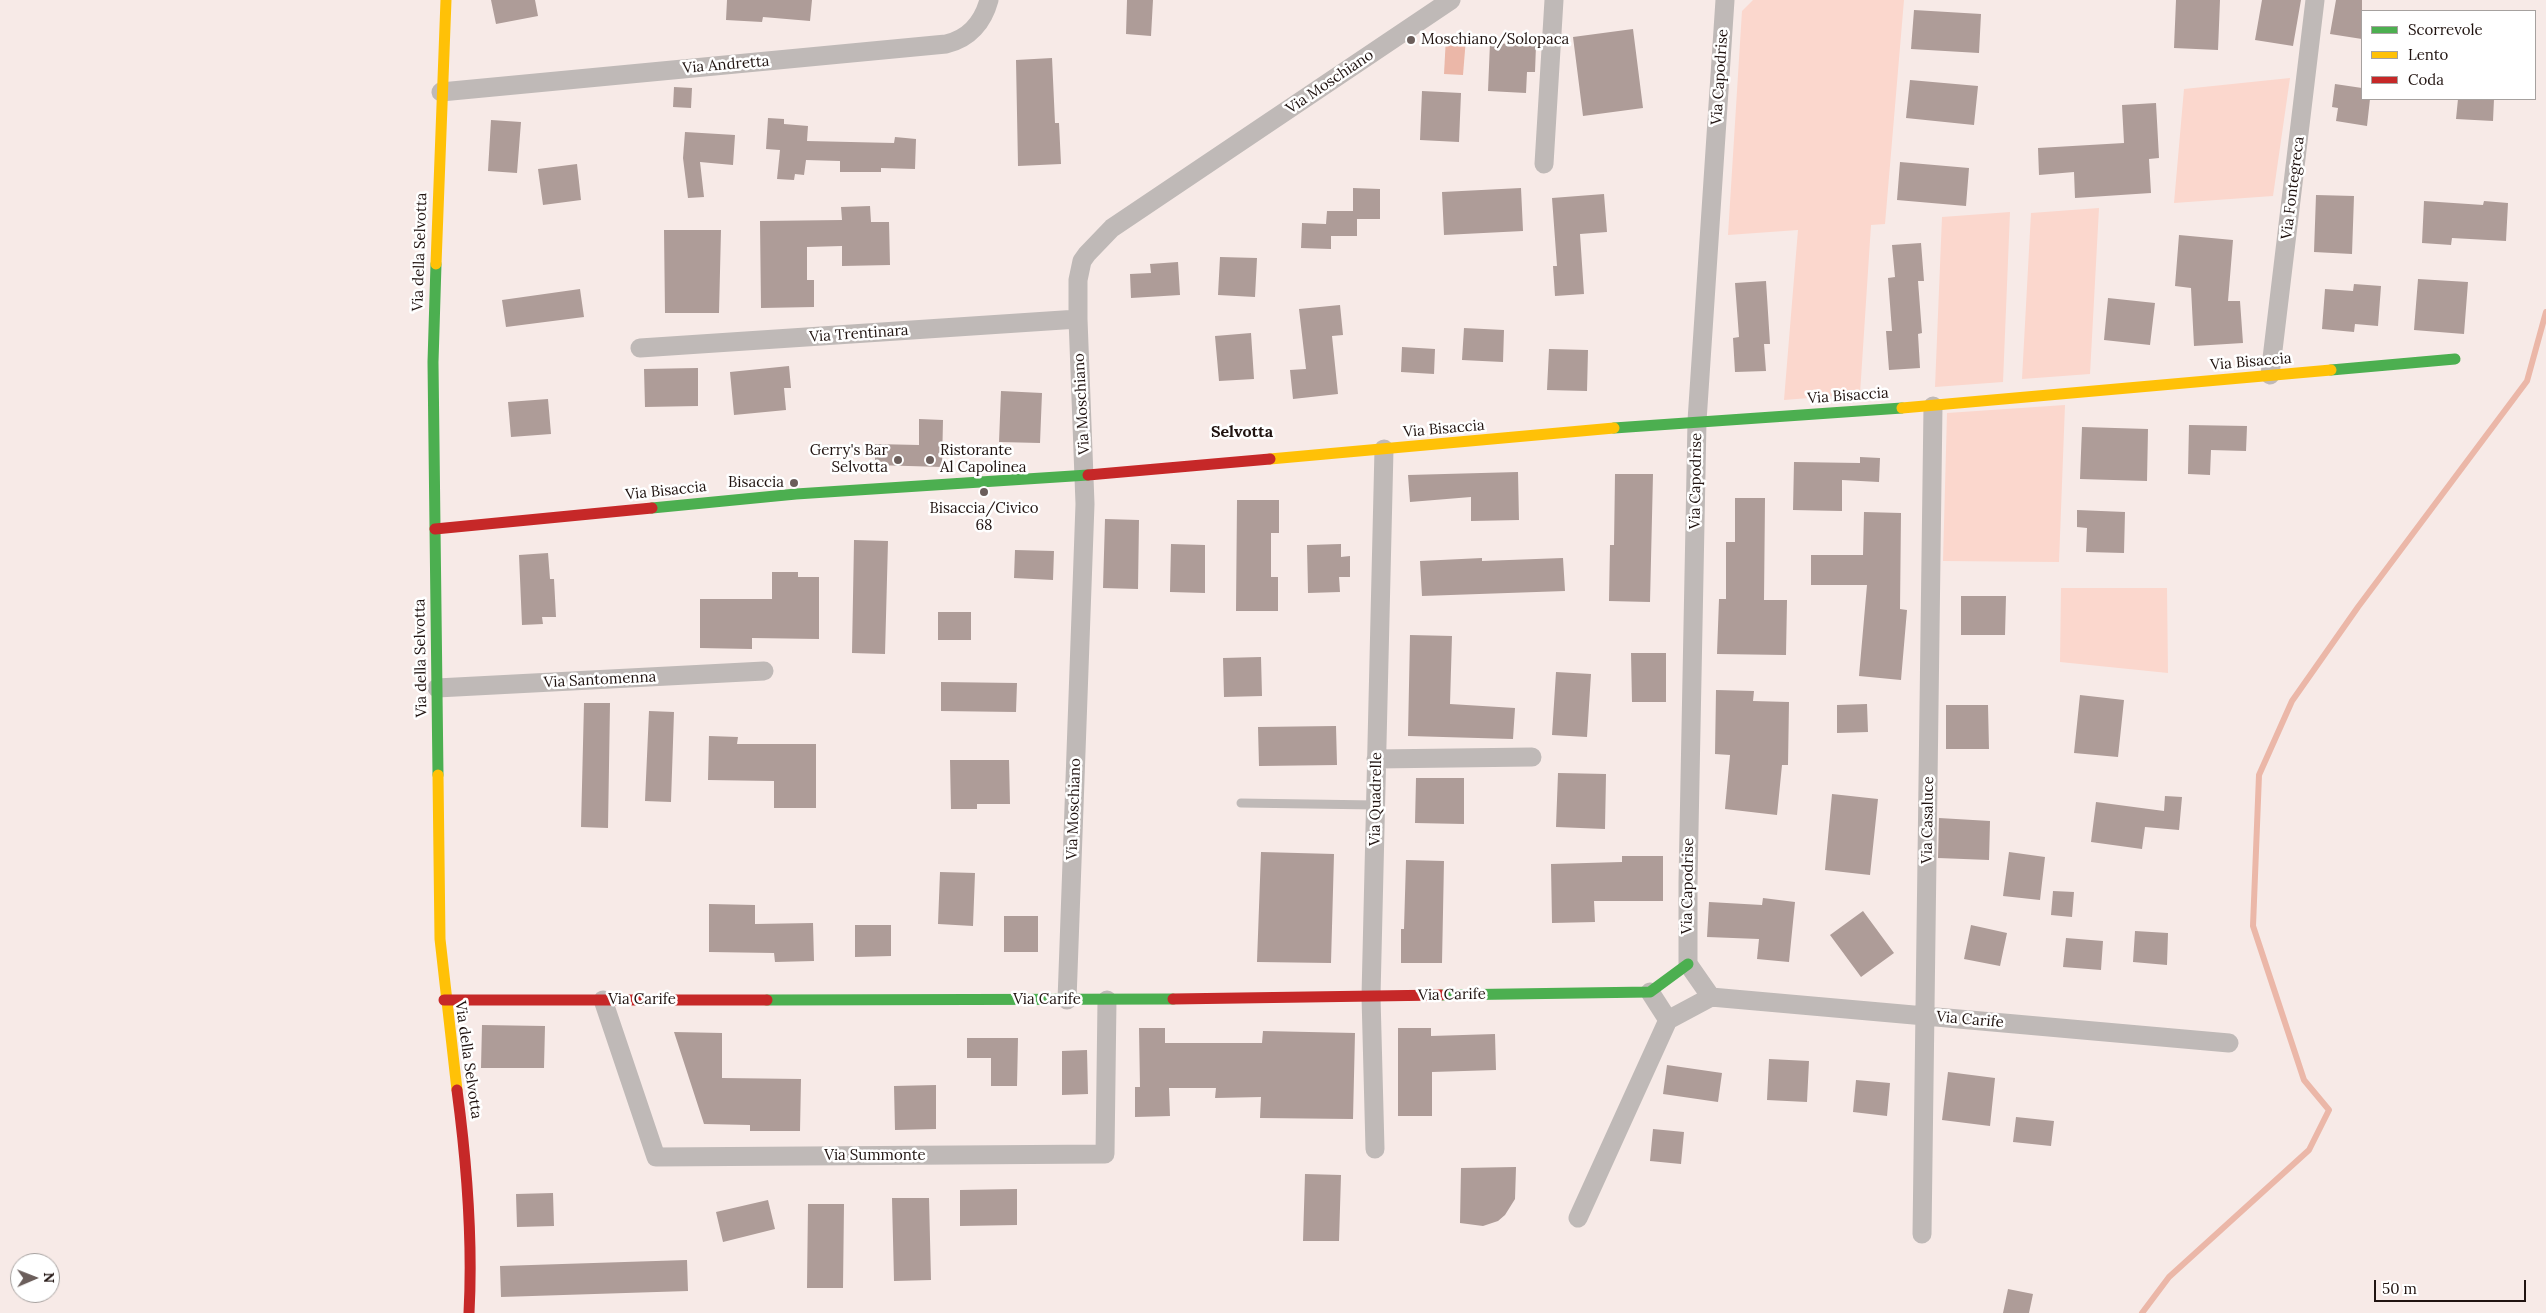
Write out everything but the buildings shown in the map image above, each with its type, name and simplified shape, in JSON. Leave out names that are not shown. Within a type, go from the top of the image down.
[{"type":"street","name":"Via della Selvotta","points":[[446,0],[441,92],[433,362],[440,939],[444,1000],[471,1207],[472,1273],[469,1313]]},
{"type":"street","name":"Via Andretta","points":[[441,92],[946,44],[960,40],[971,32],[982,17],[989,0]]},
{"type":"street","name":"Via Moschiano","points":[[1066,1000],[1085,475],[1078,319],[1078,280],[1082,262],[1095,243],[1106,233],[1451,0]]},
{"type":"street","points":[[1544,164],[1554,0]]},
{"type":"street","name":"Via Capodrise","points":[[1688,964],[1697,421],[1725,0]]},
{"type":"street","name":"Via Fontegreca","points":[[2270,375],[2315,0]]},
{"type":"street","name":"Via Trentinara","points":[[640,348],[1078,319]]},
{"type":"street","name":"Via Bisaccia","points":[[435,529],[796,494],[1085,475],[1697,421],[1933,406],[2455,359]]},
{"type":"street","name":"Via Casaluce","points":[[1922,1234],[1933,406]]},
{"type":"street","name":"Via Quadrelle","points":[[1375,1149],[1371,996],[1384,449]]},
{"type":"street","name":"Via Santomenna","points":[[437,688],[764,671]]},
{"type":"street","points":[[1376,759],[1532,757]]},
{"type":"street","points":[[1578,1218],[1668,1020],[1711,997],[1688,964],[1650,992],[1668,1020]]},
{"type":"street","name":"Via Carife","points":[[444,1000],[1106,1000],[1650,992]]},
{"type":"street","name":"Via Carife","points":[[1711,997],[2229,1043]]},
{"type":"street","name":"Via Summonte","points":[[603,1000],[656,1157],[1105,1154],[1106,1000]]},
{"type":"lane","points":[[1240,803],[1376,805]]},
{"type":"shaded area","points":[[1753,0],[1904,0],[1885,224],[1871,225],[1860,394],[1784,400],[1798,230],[1728,235],[1742,11]]},
{"type":"shaded area","points":[[1446,37],[1466,38],[1463,75],[1444,74]]},
{"type":"shaded area","points":[[2290,78],[2273,196],[2174,203],[2184,89]]},
{"type":"shaded area","points":[[2099,208],[2090,374],[2022,379],[2031,213]]},
{"type":"shaded area","points":[[2010,212],[2003,382],[1935,387],[1942,217]]},
{"type":"shaded area","points":[[2065,405],[2059,562],[1943,561],[1947,413]]},
{"type":"shaded area","points":[[2061,588],[2167,588],[2168,673],[2060,662]]},
{"type":"waterway","points":[[2142,1313],[2169,1277],[2309,1150],[2329,1110],[2304,1080],[2253,926],[2259,775],[2292,701],[2358,607],[2527,381],[2546,312]]},
{"type":"traffic: fast","points":[[436,264],[433,362],[438,775]]},
{"type":"traffic: fast","points":[[2331,370],[2455,359]]},
{"type":"traffic: fast","points":[[1614,428],[1902,408]]},
{"type":"traffic: fast","points":[[652,508],[796,494],[1088,475]]},
{"type":"traffic: fast","points":[[1441,995],[1650,992],[1688,964]]},
{"type":"traffic: fast","points":[[767,1000],[1173,999]]},
{"type":"traffic: slow","points":[[436,264],[446,0]]},
{"type":"traffic: slow","points":[[1902,408],[2331,370]]},
{"type":"traffic: slow","points":[[1270,459],[1614,428]]},
{"type":"traffic: slow","points":[[438,775],[440,939],[457,1090]]},
{"type":"traffic: jam","points":[[1088,475],[1270,459]]},
{"type":"traffic: jam","points":[[435,529],[652,508]]},
{"type":"traffic: jam","points":[[1173,999],[1441,995]]},
{"type":"traffic: jam","points":[[444,1000],[767,1000]]},
{"type":"traffic: jam","points":[[457,1090],[468,1202],[470,1257],[469,1313]]},
{"type":"place","name":"Moschiano/Solopaca","points":[[1411,40]]},
{"type":"place","name":"Gerry's Bar Selvotta","points":[[898,460]]},
{"type":"place","name":"Ristorante Al Capolinea","points":[[930,460]]},
{"type":"place","name":"Bisaccia","points":[[794,483]]},
{"type":"place","name":"Bisaccia/Civico 68","points":[[984,492]]},
{"type":"district","name":"Selvotta","points":[[1242,432]]}]
